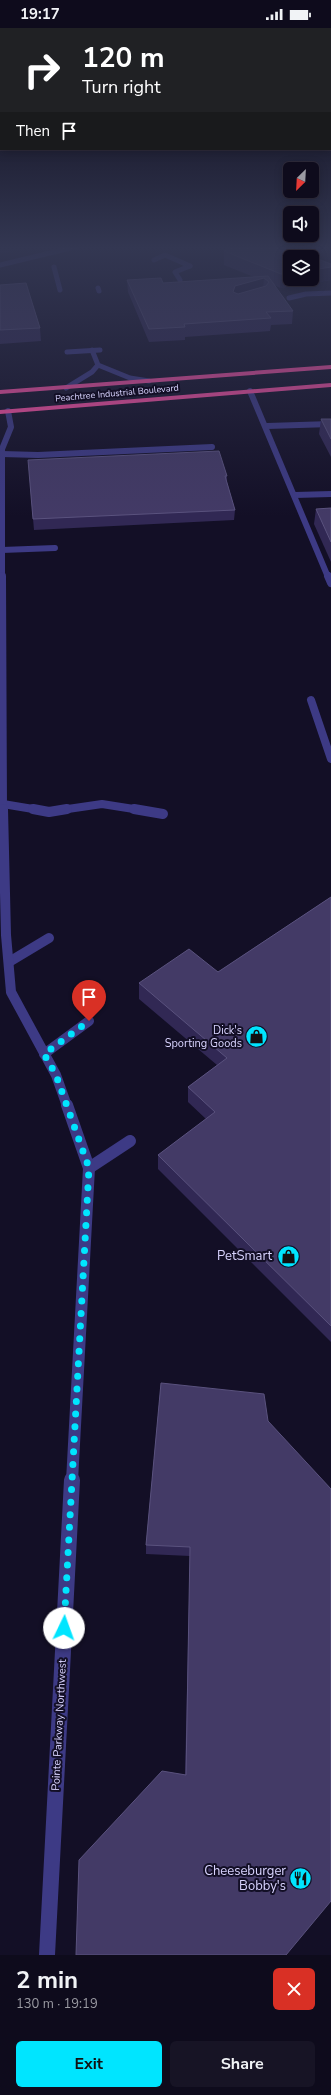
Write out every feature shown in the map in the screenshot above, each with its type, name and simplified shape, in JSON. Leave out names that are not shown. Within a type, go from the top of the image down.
[{"type":"highway","name":"Peachtree Industrial Boulevard","points":[[0,392],[331,367]]},
{"type":"highway","name":"Peachtree Industrial Boulevard","points":[[4,412],[331,385]]},
{"type":"street","points":[[92,350],[98,365],[130,378],[149,381]]},
{"type":"street","points":[[66,352],[100,350]]},
{"type":"street","points":[[66,388],[92,372],[98,365]]},
{"type":"street","points":[[250,391],[267,426],[331,583]]},
{"type":"street","name":"Pointe Parkway Northwest","points":[[4,412],[11,428],[2,449],[3,804],[6,934],[11,992],[56,1075],[89,1168],[47,1955]]},
{"type":"street","points":[[267,426],[331,424]]},
{"type":"street","points":[[2,454],[212,447]]},
{"type":"street","points":[[295,495],[331,494]]},
{"type":"street","points":[[2,550],[55,548]]},
{"type":"street","points":[[311,700],[331,758]]},
{"type":"street","points":[[3,804],[49,812],[102,804],[164,814]]},
{"type":"street","points":[[9,962],[49,938]]},
{"type":"street","points":[[44,1054],[89,1021]]},
{"type":"street","points":[[89,1168],[130,1141]]},
{"type":"building","points":[[321,419],[331,419],[331,439]]},
{"type":"building","points":[[219,451],[235,510],[33,519],[28,460]]},
{"type":"building","points":[[331,508],[331,542],[316,509]]},
{"type":"building","points":[[331,897],[331,1326],[158,1155],[215,1112],[188,1087],[227,1058],[139,983],[189,949],[218,972]]},
{"type":"building","points":[[161,1383],[264,1394],[268,1421],[331,1489],[331,1901],[286,1955],[76,1955],[79,1860],[162,1771],[186,1775],[190,1547],[146,1545]]},
{"type":"place","name":"Dick's Sporting Goods","points":[[257,1036]]},
{"type":"place","name":"PetSmart","points":[[288,1256]]},
{"type":"place","name":"Cheeseburger Bobby's","points":[[301,1878]]},
{"type":"route","points":[[64,1628],[89,1168],[56,1075],[44,1054],[89,1021]]}]
